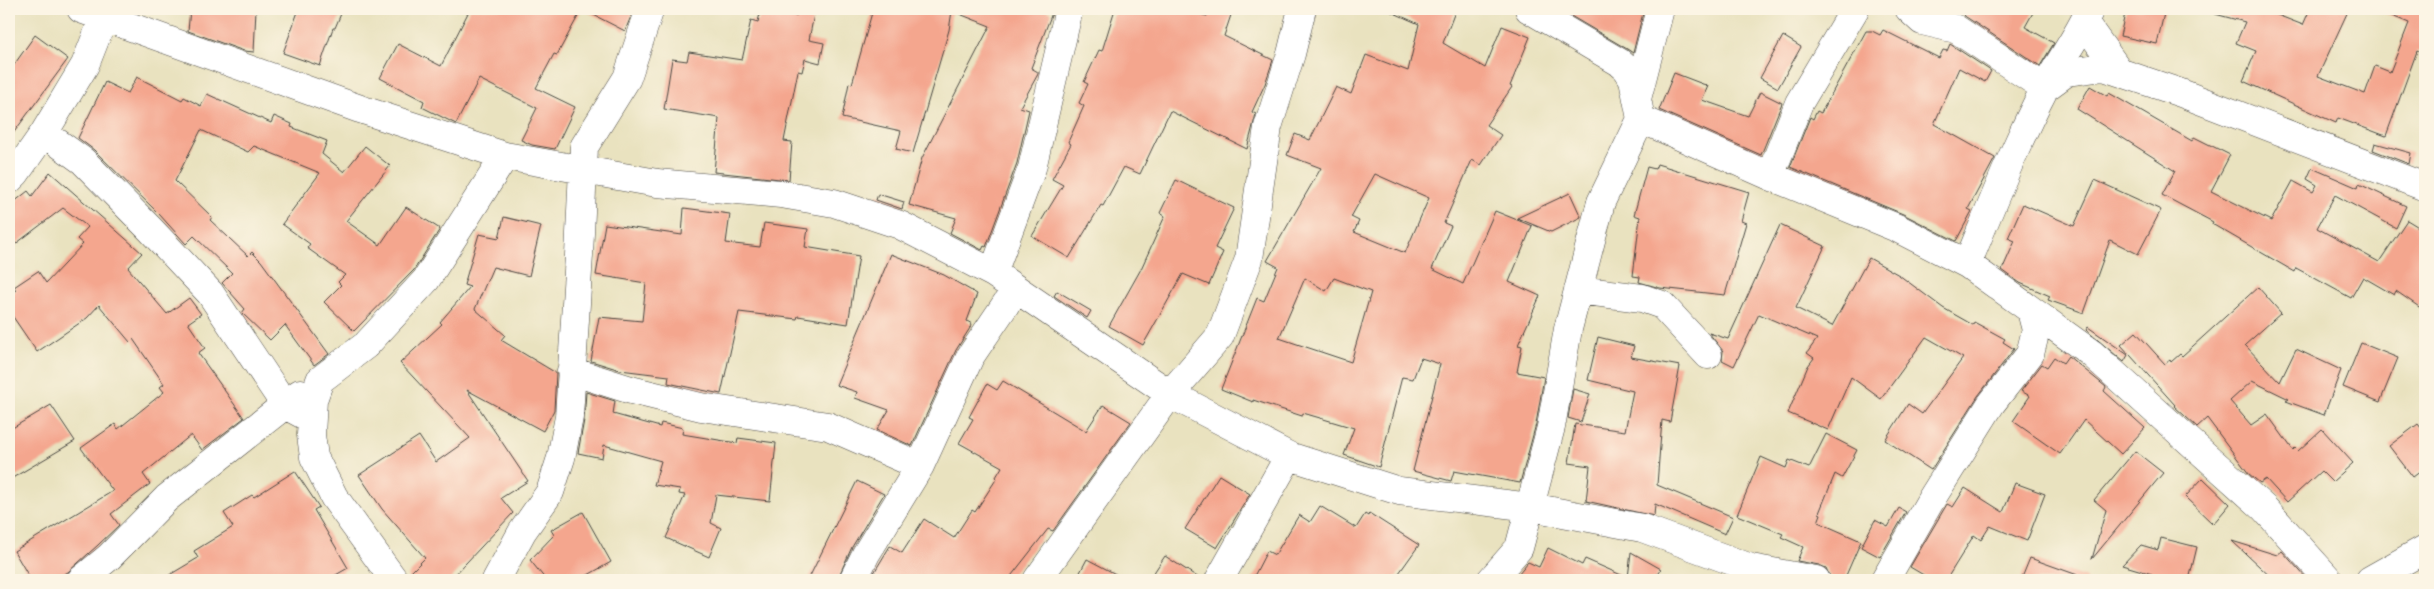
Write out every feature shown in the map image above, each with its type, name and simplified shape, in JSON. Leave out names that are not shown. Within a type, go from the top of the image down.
[{"type":"street","points":[[496,580],[522,532],[550,492],[562,458],[567,425],[571,371],[584,147],[586,140],[627,78],[650,9]]},
{"type":"street","points":[[993,273],[1032,168],[1070,9]]},
{"type":"street","points":[[1037,580],[1170,394],[1220,336],[1249,259],[1268,128],[1291,54],[1302,9]]},
{"type":"street","points":[[1529,9],[1619,62],[1627,69],[1633,79],[1639,109]]},
{"type":"street","points":[[1491,580],[1519,548],[1551,427],[1568,329],[1601,202],[1639,109],[1660,9]]},
{"type":"street","points":[[1770,176],[1800,104],[1855,9]]},
{"type":"street","points":[[1909,9],[1922,21],[1956,29],[2045,88]]},
{"type":"street","points":[[9,180],[44,133],[85,65],[93,13],[360,109],[505,156],[657,183],[780,194],[834,203],[900,225],[993,273],[1170,394],[1289,456],[1399,490],[1531,507],[1642,528],[1747,574],[1816,580]]},
{"type":"street","points":[[1967,264],[2012,157],[2045,88],[2087,16],[2119,71]]},
{"type":"street","points":[[2045,88],[2066,72],[2104,67],[2119,71],[2425,187]]},
{"type":"street","points":[[1639,109],[1770,176],[1897,228],[1967,264],[2090,353],[2264,508],[2329,580]]},
{"type":"street","points":[[44,133],[83,161],[210,293],[285,405],[311,419]]},
{"type":"street","points":[[81,580],[144,525],[167,498],[301,392],[366,346],[426,280],[505,156]]},
{"type":"street","points":[[853,580],[866,554],[920,466],[970,357],[1016,289]]},
{"type":"street","points":[[1578,290],[1642,298],[1662,305],[1708,355]]},
{"type":"street","points":[[1885,580],[1932,498],[1991,404],[2030,354],[2036,330],[2031,311]]},
{"type":"street","points":[[571,371],[631,390],[701,407],[828,426],[920,466]]},
{"type":"street","points":[[320,380],[313,400],[311,419],[310,435],[314,457],[334,496],[394,580]]},
{"type":"street","points":[[1219,580],[1289,456]]},
{"type":"street","points":[[2380,578],[2425,548]]},
{"type":"building","points":[[190,9],[256,9],[254,52],[244,51],[188,31]]},
{"type":"building","points":[[299,9],[343,9],[335,28],[333,28],[320,66],[283,53]]},
{"type":"building","points":[[470,9],[582,9],[557,55],[554,54],[536,88],[575,107],[555,149],[532,145],[521,140],[537,108],[479,79],[456,124],[422,107],[424,101],[380,78],[398,44],[441,66]]},
{"type":"building","points":[[582,9],[634,9],[625,31]]},
{"type":"building","points":[[761,9],[796,16],[797,9],[815,9],[809,40],[824,43],[820,63],[805,59],[802,72],[798,71],[784,141],[792,142],[789,180],[714,172],[719,118],[664,109],[672,59],[687,61],[689,52],[742,60],[751,20],[758,22]]},
{"type":"building","points":[[873,9],[1043,9],[1052,13],[1031,68],[1038,72],[1038,74],[1020,107],[1029,110],[1017,163],[986,247],[984,246],[982,250],[950,233],[956,218],[909,205],[922,158],[990,26],[952,11],[949,30],[913,153],[896,149],[901,131],[842,118],[849,83],[852,84]]},
{"type":"building","points":[[1115,9],[1179,9],[1207,16],[1210,9],[1233,9],[1224,36],[1273,60],[1265,84],[1252,112],[1256,114],[1247,149],[1170,111],[1140,174],[1124,167],[1103,206],[1101,205],[1069,258],[1032,236],[1063,185],[1052,179],[1071,144],[1068,142],[1084,106],[1079,103],[1088,84],[1084,82],[1099,50],[1102,51]]},
{"type":"building","points":[[1385,9],[1456,9],[1443,43],[1485,68],[1502,26],[1530,37],[1510,86],[1512,87],[1486,125],[1501,135],[1481,165],[1472,160],[1444,223],[1451,226],[1432,269],[1463,284],[1495,211],[1532,226],[1509,282],[1540,296],[1518,345],[1522,346],[1517,372],[1544,377],[1536,424],[1520,483],[1454,471],[1451,481],[1413,471],[1440,364],[1421,358],[1413,379],[1402,377],[1379,467],[1344,455],[1354,428],[1303,413],[1302,416],[1253,400],[1253,402],[1221,389],[1257,298],[1264,301],[1278,267],[1267,261],[1321,168],[1287,155],[1295,134],[1310,140],[1336,87],[1351,94],[1366,55],[1408,71],[1419,24]],"holes":[[[1375,174],[1429,198],[1405,253],[1354,232],[1359,221],[1351,217]],[[1305,278],[1326,291],[1334,278],[1371,292],[1351,362],[1279,338]]]},
{"type":"building","points":[[1559,9],[1644,9],[1633,53],[1627,49]]},
{"type":"building","points":[[1967,9],[2035,9],[2025,27],[2054,43],[2040,66],[1963,15]]},
{"type":"building","points":[[2126,9],[2165,9],[2157,44],[2120,36]]},
{"type":"building","points":[[2216,9],[2262,9],[2303,25],[2310,9],[2349,9],[2318,76],[2365,94],[2375,66],[2390,72],[2409,23],[2375,9],[2425,9],[2425,55],[2417,51],[2386,136],[2338,118],[2336,123],[2243,81],[2256,51],[2236,43],[2245,22],[2215,14]]},
{"type":"building","points":[[1883,30],[1939,58],[1943,50],[1947,51],[1950,44],[1991,71],[1985,82],[1959,68],[1934,124],[1995,158],[1968,209],[1972,211],[1956,241],[1903,214],[1790,167],[1810,117],[1813,119],[1817,111],[1821,113],[1866,31],[1872,31],[1880,35]]},
{"type":"building","points":[[35,35],[68,59],[9,139],[9,72]]},
{"type":"building","points":[[1783,36],[1801,47],[1778,88],[1760,78]]},
{"type":"building","points":[[1674,73],[1708,86],[1702,100],[1748,116],[1760,92],[1782,103],[1761,155],[1659,110]]},
{"type":"building","points":[[137,77],[182,100],[184,97],[201,106],[207,94],[271,123],[274,116],[292,124],[291,127],[327,141],[322,154],[344,172],[365,146],[390,166],[346,221],[380,245],[406,207],[440,229],[414,270],[354,331],[324,302],[341,285],[338,282],[345,275],[307,248],[310,244],[282,224],[320,173],[254,146],[248,152],[201,130],[175,181],[212,217],[210,220],[248,256],[252,252],[261,261],[329,354],[314,365],[285,325],[270,340],[242,313],[245,309],[222,283],[232,273],[194,236],[186,244],[159,214],[94,150],[78,138],[105,82],[128,93]]},
{"type":"building","points":[[2090,86],[2107,96],[2109,93],[2192,141],[2194,137],[2230,155],[2211,191],[2271,221],[2293,181],[2313,192],[2317,185],[2307,179],[2312,168],[2358,188],[2359,184],[2406,206],[2396,228],[2335,195],[2317,228],[2379,262],[2407,220],[2425,231],[2425,311],[2396,291],[2394,295],[2363,277],[2351,298],[2296,268],[2295,272],[2212,224],[2213,222],[2162,195],[2175,171],[2077,109]]},
{"type":"building","points":[[2375,143],[2411,153],[2409,164],[2373,150]]},
{"type":"building","points":[[1657,164],[1749,192],[1741,221],[1746,223],[1725,295],[1660,288],[1639,282],[1640,277],[1633,276],[1640,217],[1634,215],[1647,167],[1655,169]]},
{"type":"building","points":[[50,172],[142,253],[128,268],[167,314],[189,298],[201,314],[188,323],[205,348],[198,353],[244,418],[202,450],[191,435],[143,474],[150,484],[111,514],[119,525],[98,545],[68,572],[53,580],[31,580],[14,551],[113,491],[81,448],[115,424],[118,429],[164,392],[160,387],[164,384],[133,339],[130,342],[99,305],[87,318],[37,352],[9,311],[9,295],[16,290],[14,287],[38,271],[46,283],[83,244],[77,239],[88,227],[63,208],[9,249],[9,206],[28,191],[32,196]]},
{"type":"building","points":[[1176,180],[1234,208],[1215,248],[1223,252],[1209,285],[1183,274],[1143,345],[1109,326],[1141,269],[1165,216],[1160,213]]},
{"type":"building","points":[[2095,180],[2161,210],[2138,254],[2110,240],[2084,313],[2048,300],[2050,296],[2020,283],[2002,270],[2015,241],[2008,238],[2023,204],[2074,226]]},
{"type":"building","points":[[1570,193],[1581,217],[1551,232],[1517,218]]},
{"type":"building","points":[[878,194],[904,202],[902,209],[876,200]]},
{"type":"building","points":[[684,208],[730,214],[726,243],[760,247],[764,223],[808,229],[805,247],[859,256],[848,324],[798,316],[797,319],[739,312],[721,394],[668,383],[669,376],[620,370],[591,361],[599,317],[642,321],[646,283],[596,275],[605,224],[682,235]]},
{"type":"building","points":[[504,217],[541,226],[529,276],[493,267],[475,309],[505,335],[501,340],[556,373],[554,410],[543,431],[467,390],[528,481],[501,498],[513,513],[450,580],[409,580],[408,575],[425,558],[382,509],[359,475],[419,436],[436,462],[470,438],[400,363],[442,324],[440,322],[470,287],[464,285],[479,234],[499,238]]},
{"type":"building","points":[[1780,225],[1825,246],[1796,308],[1832,326],[1869,258],[1899,275],[1943,308],[1973,325],[1974,322],[2005,339],[2003,342],[2014,349],[1978,396],[1931,470],[1885,440],[1908,404],[1922,414],[1963,358],[1926,337],[1881,399],[1851,377],[1828,430],[1788,413],[1808,366],[1814,358],[1807,353],[1817,339],[1759,314],[1734,366],[1722,360],[1723,351],[1709,333],[1728,339]]},
{"type":"building","points":[[891,254],[944,275],[977,294],[967,321],[972,324],[956,350],[912,446],[877,430],[889,410],[855,398],[857,392],[836,385]]},
{"type":"building","points":[[2258,287],[2281,313],[2245,345],[2280,382],[2296,349],[2341,370],[2324,415],[2286,401],[2289,399],[2252,381],[2230,401],[2251,425],[2267,414],[2293,450],[2295,448],[2298,451],[2322,429],[2353,463],[2332,482],[2321,471],[2287,502],[2266,479],[2260,483],[2249,474],[2207,418],[2197,427],[2174,406],[2121,345],[2136,332],[2165,364],[2170,360],[2171,362],[2180,354],[2182,356]]},
{"type":"building","points":[[1057,291],[1091,311],[1087,318],[1054,296]]},
{"type":"building","points":[[2088,327],[2128,355],[2124,362],[2086,330]]},
{"type":"building","points":[[1598,337],[1634,346],[1631,357],[1680,366],[1670,422],[1662,420],[1657,485],[1733,517],[1725,534],[1655,504],[1654,516],[1586,501],[1590,466],[1569,463],[1575,424],[1625,431],[1633,391],[1588,380]]},
{"type":"building","points":[[2361,343],[2398,358],[2380,402],[2343,387]]},
{"type":"building","points":[[2068,356],[2106,387],[2104,391],[2145,428],[2121,454],[2084,420],[2060,454],[2013,421],[2030,396],[2021,391],[2042,364],[2047,367],[2054,357],[2063,363]]},
{"type":"building","points":[[1003,381],[1086,431],[1103,405],[1131,422],[1053,531],[1048,529],[1008,580],[881,580],[872,576],[890,546],[902,553],[924,519],[954,538],[972,510],[975,512],[1002,467],[959,443],[973,419],[969,417],[987,384],[997,390]]},
{"type":"building","points":[[1573,389],[1590,394],[1581,422],[1568,418]]},
{"type":"building","points":[[586,392],[615,401],[613,414],[660,427],[661,423],[683,428],[682,434],[737,443],[738,438],[776,443],[770,501],[716,495],[711,523],[721,528],[709,557],[666,538],[685,495],[679,494],[680,489],[654,485],[661,461],[604,445],[602,458],[578,453],[584,420]]},
{"type":"building","points":[[51,405],[75,441],[9,480],[9,430]]},
{"type":"building","points":[[2418,424],[2425,433],[2425,468],[2413,477],[2389,446]]},
{"type":"building","points":[[1826,434],[1857,450],[1842,478],[1835,474],[1819,513],[1821,514],[1818,522],[1861,541],[1844,580],[1831,579],[1826,568],[1819,565],[1797,561],[1803,547],[1781,537],[1783,534],[1737,515],[1761,457],[1786,468],[1789,460],[1809,468]]},
{"type":"building","points":[[2135,451],[2163,473],[2092,559],[2106,510],[2094,500]]},
{"type":"building","points":[[295,471],[319,507],[314,510],[348,568],[327,580],[161,580],[198,558],[194,551],[233,527],[224,513],[252,495],[254,497]]},
{"type":"building","points":[[1219,475],[1250,494],[1217,548],[1185,529]]},
{"type":"building","points":[[2203,478],[2230,504],[2213,524],[2185,497]]},
{"type":"building","points":[[857,481],[884,494],[852,547],[837,580],[808,580]]},
{"type":"building","points":[[2015,483],[2045,494],[2027,541],[1990,526],[1981,540],[1974,535],[1946,580],[1932,580],[1910,567],[1947,504],[1953,507],[1965,488],[2003,512]]},
{"type":"building","points":[[1320,506],[1356,528],[1365,514],[1368,516],[1369,513],[1419,545],[1394,580],[1252,580],[1267,551],[1275,555],[1299,515],[1310,522]]},
{"type":"building","points":[[1899,508],[1906,512],[1880,557],[1861,547],[1875,520],[1888,527]]},
{"type":"building","points":[[583,512],[611,562],[579,580],[546,580],[530,560],[554,535],[551,530]]},
{"type":"building","points":[[2161,538],[2197,547],[2189,580],[2150,580],[2152,574],[2122,565],[2141,545],[2158,550]]},
{"type":"building","points":[[2232,541],[2277,555],[2282,551],[2308,580],[2274,580]]},
{"type":"building","points":[[1548,548],[1582,565],[1585,559],[1628,578],[1631,552],[1661,569],[1654,580],[1513,580],[1528,562],[1539,567]]},
{"type":"building","points":[[1165,556],[1202,580],[1149,580]]},
{"type":"building","points":[[2030,558],[2086,578],[2086,580],[2021,580]]},
{"type":"building","points":[[1087,559],[1127,580],[1076,580]]}]
